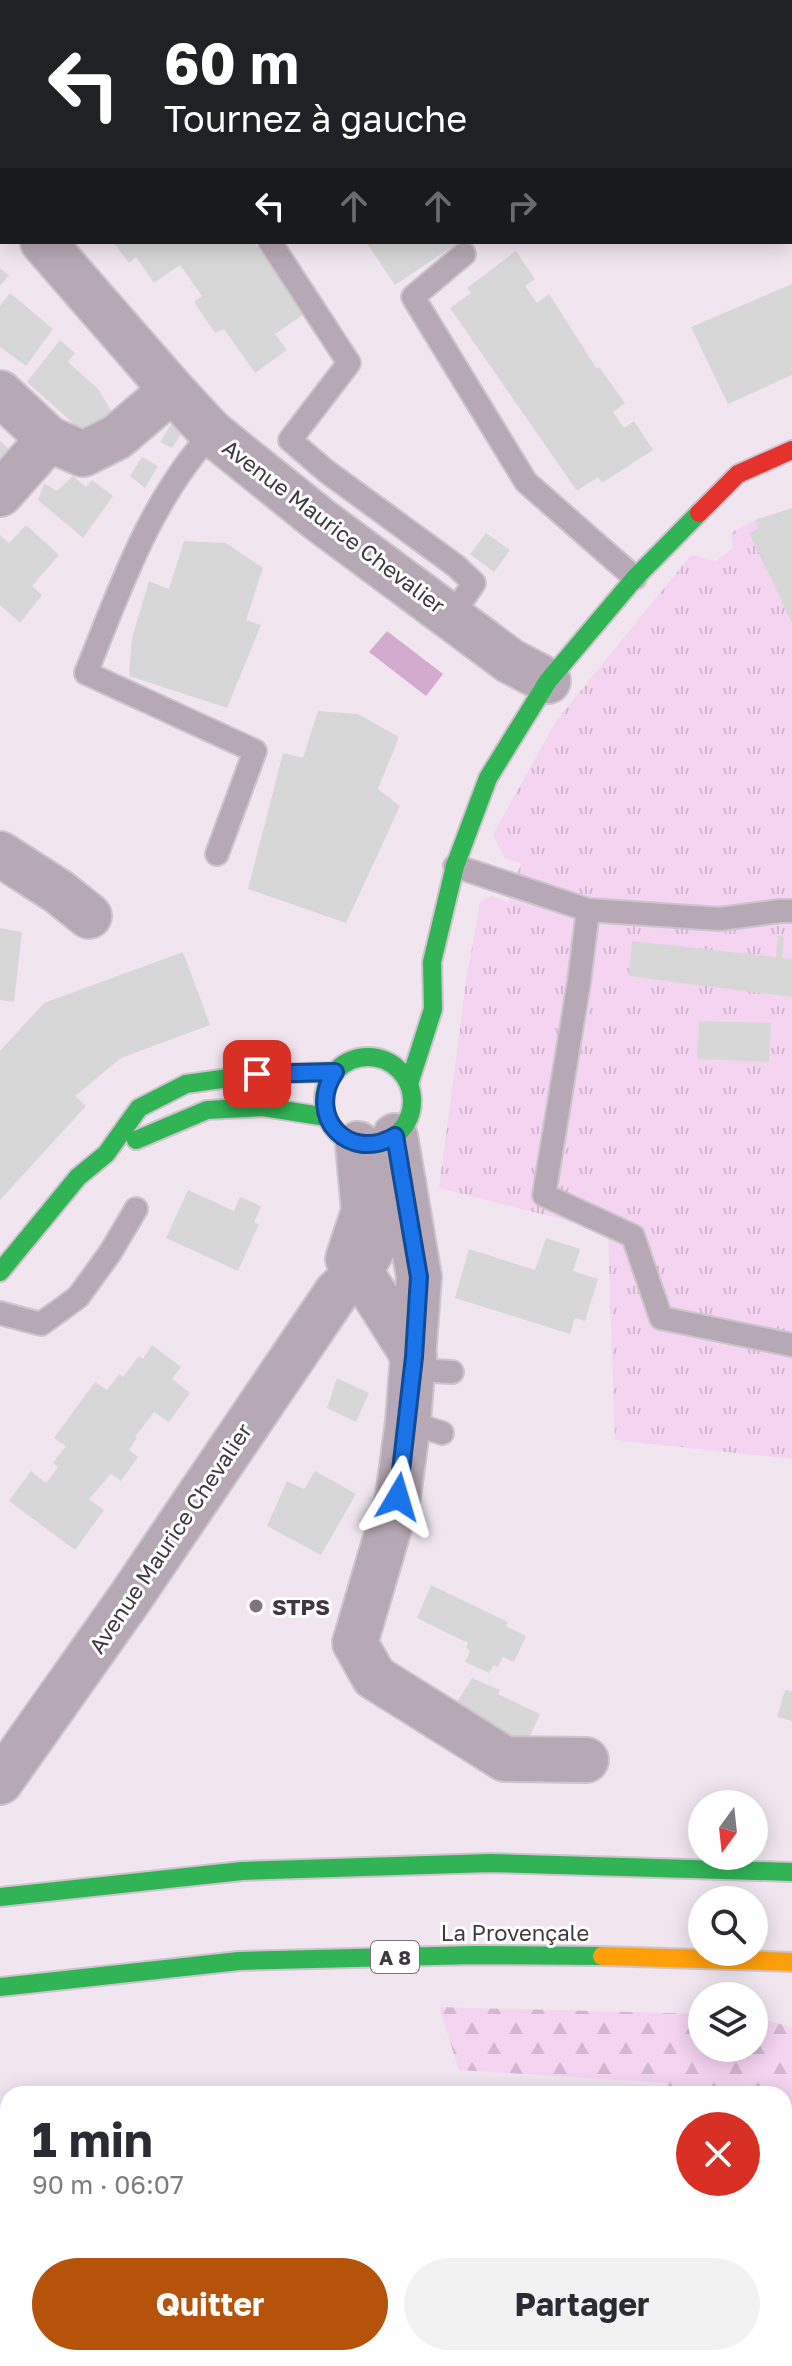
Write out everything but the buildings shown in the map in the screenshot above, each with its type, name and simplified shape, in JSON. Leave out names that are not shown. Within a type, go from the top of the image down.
[{"type":"main road","points":[[409,1084],[433,1009],[432,962],[455,866],[488,778],[548,681],[635,578],[738,474],[792,450]]},
{"type":"main road","points":[[412,999],[432,962]]},
{"type":"main road","points":[[106,1154],[207,1110],[263,1107],[360,1132],[405,1126],[411,1112],[409,1084],[380,1051],[346,1062],[335,1072],[325,1093],[324,1105],[360,1132]]},
{"type":"main road","points":[[0,1272],[78,1177],[106,1154],[139,1108],[186,1084],[257,1074],[335,1072]]},
{"type":"main road","points":[[0,1897],[242,1871],[490,1863],[792,1872]]},
{"type":"main road","name":"La Provençale","points":[[0,1987],[239,1961],[475,1955],[792,1962]]},
{"type":"street","name":"Avenue Maurice Chevalier","points":[[45,244],[212,433],[320,520],[510,661],[548,681]]},
{"type":"street","points":[[0,393],[49,439],[83,454],[117,437],[172,390]]},
{"type":"street","points":[[0,494],[49,439]]},
{"type":"street","points":[[0,854],[59,892],[89,916]]},
{"type":"street","name":"Avenue Maurice Chevalier","points":[[348,1282],[364,1211],[360,1132]]},
{"type":"street","points":[[360,1132],[403,1182],[419,1277],[426,1366],[425,1428],[398,1497],[355,1643],[374,1677],[505,1759],[586,1760]]},
{"type":"street","name":"Avenue Maurice Chevalier","points":[[0,1782],[348,1282],[390,1218],[403,1182]]},
{"type":"street","points":[[348,1282],[426,1366]]},
{"type":"lane","points":[[271,244],[349,363],[290,440],[474,583],[452,616]]},
{"type":"lane","points":[[464,254],[413,297],[526,482],[635,578]]},
{"type":"lane","points":[[212,433],[191,455],[140,540],[86,673],[255,751],[217,854]]},
{"type":"lane","points":[[455,866],[588,910],[720,919],[792,911]]},
{"type":"lane","points":[[588,910],[544,1195],[633,1236],[661,1318],[792,1345]]},
{"type":"lane","points":[[0,1313],[41,1324],[78,1297],[110,1253],[136,1209]]},
{"type":"green space","points":[[792,508],[792,1459],[615,1440],[608,1231],[439,1188],[466,982],[480,902],[492,896],[508,902],[521,863],[505,859],[493,835],[556,721],[691,555],[716,561],[733,548],[731,533],[755,520]]},
{"type":"green space","points":[[439,2007],[688,2014],[688,2062],[768,2062],[768,2021],[792,2027],[792,2086],[667,2086],[667,2083],[459,2070]]},
{"type":"shaded area","points":[[387,631],[443,674],[426,696],[369,652]]},
{"type":"traffic: fast","points":[[409,1084],[433,1009],[432,962],[455,866],[488,778],[548,681],[635,578],[699,513]]},
{"type":"traffic: fast","points":[[368,1057],[385,1060],[399,1070],[409,1084],[412,1101],[409,1118],[399,1132],[385,1142],[368,1145],[351,1142],[337,1132],[327,1118],[324,1101],[327,1084],[337,1070],[351,1060],[368,1057]]},
{"type":"traffic: fast","points":[[0,1272],[78,1177],[106,1154],[139,1108],[186,1084],[257,1074],[335,1072]]},
{"type":"traffic: fast","points":[[136,1140],[207,1110],[263,1107],[327,1117]]},
{"type":"traffic: fast","points":[[0,1897],[242,1871],[490,1863],[792,1872]]},
{"type":"traffic: fast","points":[[0,1987],[239,1961],[475,1955],[602,1956]]},
{"type":"traffic: slow","points":[[602,1956],[792,1962]]},
{"type":"traffic: jam","points":[[699,513],[738,474],[792,450]]},
{"type":"place","name":"STPS","points":[[256,1606]]},
{"type":"route","points":[[257,1074],[335,1072],[328,1082],[324,1105],[334,1129],[345,1139],[371,1146],[395,1136],[419,1277],[408,1422],[398,1497]]}]
